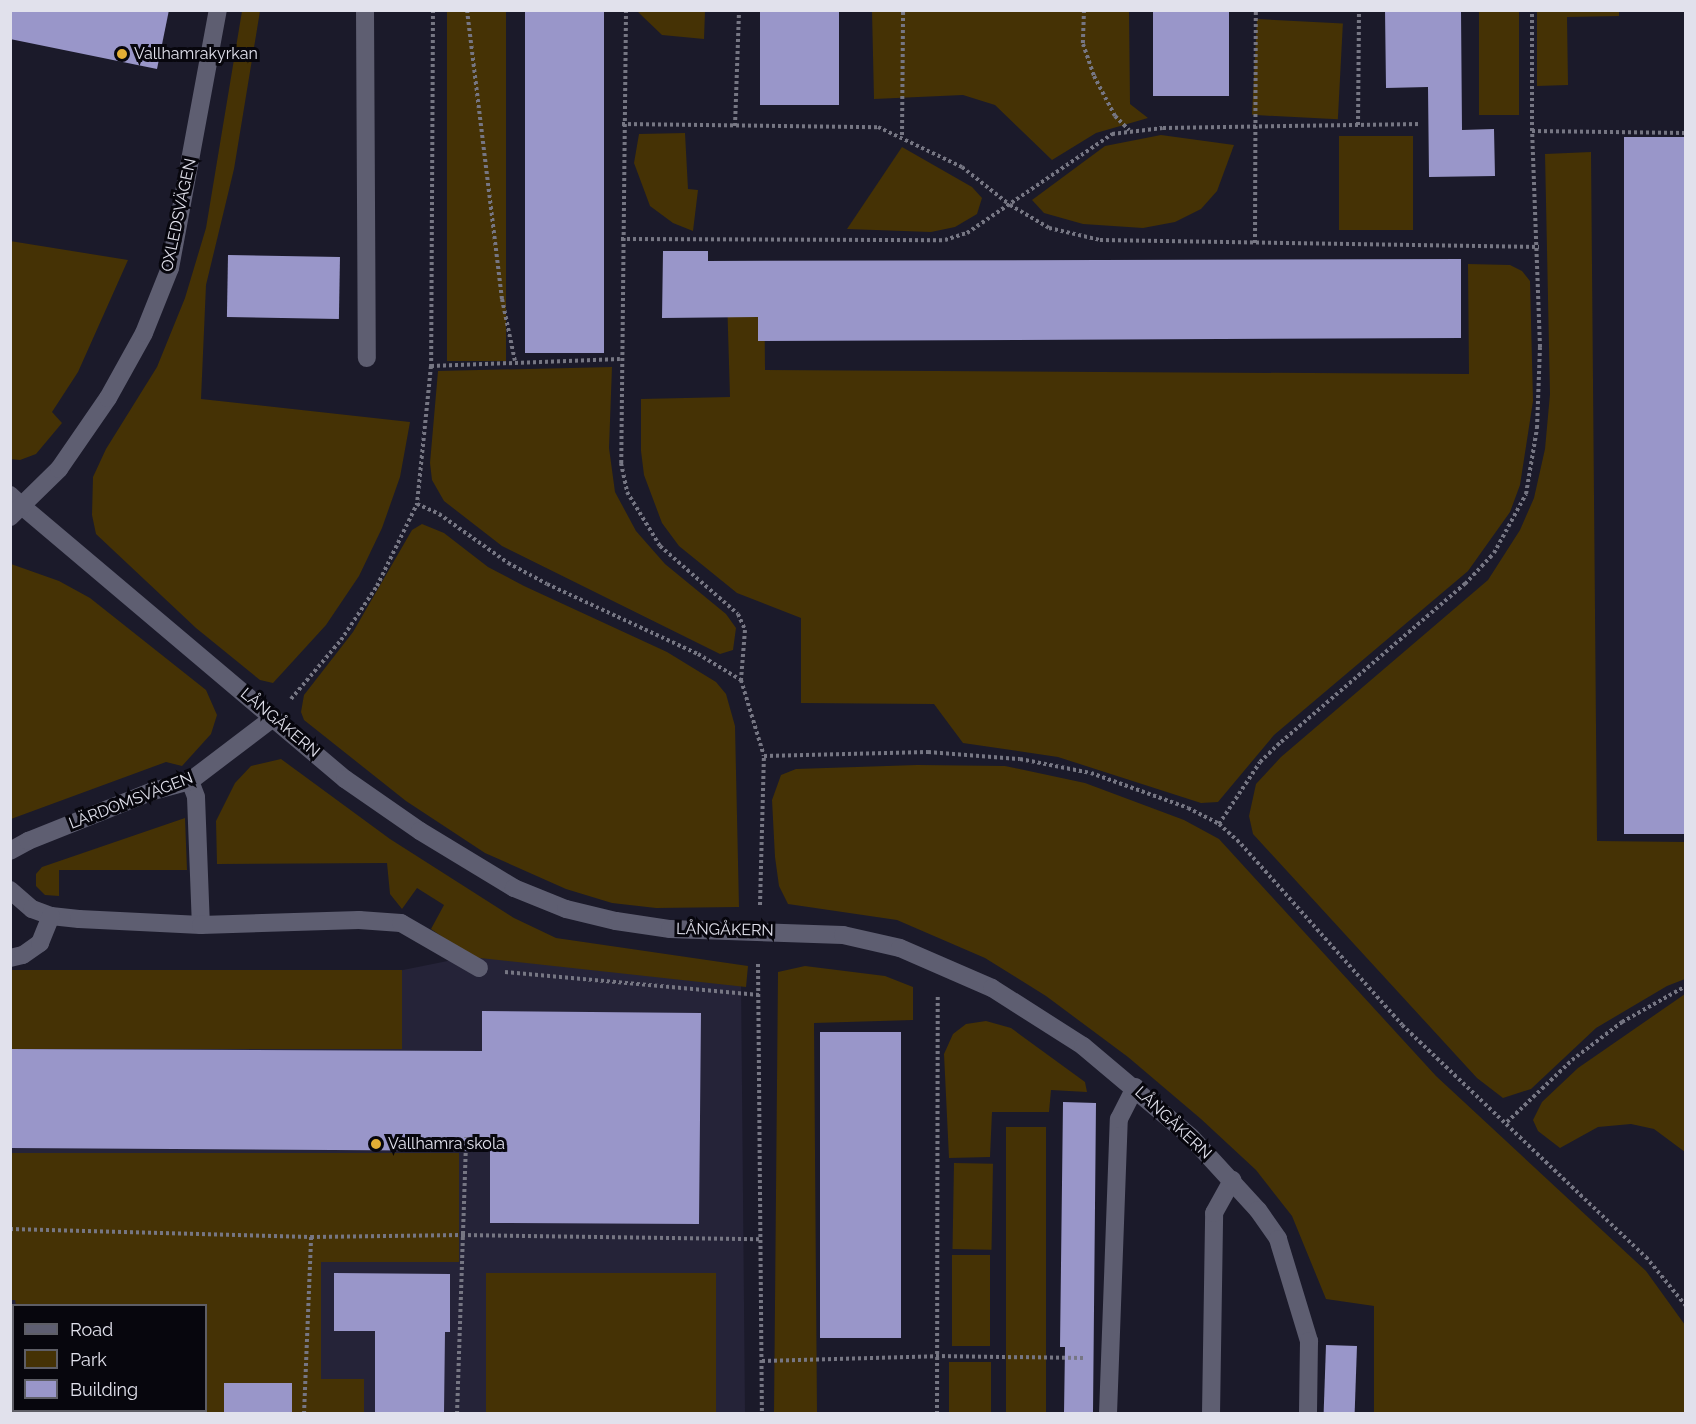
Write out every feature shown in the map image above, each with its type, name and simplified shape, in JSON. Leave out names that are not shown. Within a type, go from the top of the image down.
[{"type":"street","name":"OXLEDSVÄGEN","points":[[15,506],[58,469],[108,398],[144,333],[170,268],[218,10]]},
{"type":"street","points":[[364,10],[367,358]]},
{"type":"street","name":"LÅNGÅKERN","points":[[15,506],[345,779],[420,831],[514,888],[566,909],[670,929],[843,935],[900,948],[950,968],[1041,1016],[1135,1087],[1232,1180],[1278,1239],[1309,1341],[1308,1413]]},
{"type":"street","name":"LÄRDOMSVÄGEN","points":[[10,851],[153,791],[190,781],[273,718]]},
{"type":"street","points":[[190,781],[196,797],[201,925]]},
{"type":"street","points":[[10,890],[32,909],[51,916],[201,925],[359,920],[401,923],[479,968]]},
{"type":"street","points":[[10,958],[23,955],[40,943],[51,916]]},
{"type":"street","points":[[1108,1413],[1108,1358],[1119,1119],[1135,1087]]},
{"type":"street","points":[[1211,1413],[1214,1213],[1232,1180]]},
{"type":"path","points":[[273,718],[341,640],[377,586],[417,504],[431,366],[433,10]]},
{"type":"path","points":[[467,10],[502,299],[515,361]]},
{"type":"path","points":[[626,10],[622,124],[621,463],[627,492],[660,546],[738,614],[745,630],[741,680],[764,756],[760,915]]},
{"type":"path","points":[[735,126],[740,10]]},
{"type":"path","points":[[902,135],[903,10]]},
{"type":"path","points":[[1084,10],[1083,44],[1094,76],[1115,116],[1130,130]]},
{"type":"path","points":[[1255,243],[1256,10]]},
{"type":"path","points":[[1358,125],[1359,10]]},
{"type":"path","points":[[1219,824],[1260,762],[1465,584],[1494,553],[1512,525],[1526,494],[1537,428],[1539,247],[1532,131],[1533,10]]},
{"type":"path","points":[[622,124],[735,126],[855,124],[902,135],[962,167],[1010,205],[1049,228],[1100,240],[1539,247]]},
{"type":"path","points":[[621,239],[945,240],[967,233],[1010,205],[1079,154],[1112,135],[1130,130],[1421,124]]},
{"type":"path","points":[[1532,131],[1686,133]]},
{"type":"path","points":[[431,366],[515,361],[620,359]]},
{"type":"path","points":[[417,504],[439,514],[508,563],[546,584],[698,654],[741,680]]},
{"type":"path","points":[[764,756],[928,752],[1020,759],[1091,773],[1188,808],[1219,824],[1241,844],[1402,1025],[1507,1122],[1646,1257],[1686,1306]]},
{"type":"path","points":[[758,964],[762,1413]]},
{"type":"path","points":[[479,968],[759,995]]},
{"type":"path","points":[[937,1413],[935,1004],[950,968]]},
{"type":"path","points":[[1507,1122],[1572,1060],[1622,1022],[1686,986]]},
{"type":"path","points":[[457,1413],[466,1137]]},
{"type":"path","points":[[10,1229],[311,1237],[462,1234],[760,1239]]},
{"type":"path","points":[[304,1413],[311,1237]]},
{"type":"path","points":[[762,1361],[936,1356],[1108,1358]]},
{"type":"shaded area","name":"Vallhamra skola","points":[[507,949],[741,979],[745,1413],[11,1413],[10,983],[398,971]]},
{"type":"green space","points":[[242,11],[260,11],[234,169],[206,285],[201,399],[410,422],[400,477],[382,528],[359,576],[326,625],[273,683],[260,680],[196,628],[96,534],[92,515],[93,477],[106,449],[157,367],[185,298],[206,228]]},
{"type":"green space","points":[[447,11],[506,11],[506,361],[447,361]]},
{"type":"green space","points":[[637,11],[705,11],[704,39],[662,35]]},
{"type":"green space","points":[[872,11],[1129,11],[1130,104],[1148,118],[1096,133],[1052,160],[995,105],[963,95],[874,99]]},
{"type":"green space","points":[[1479,11],[1519,11],[1519,115],[1479,115]]},
{"type":"green space","points":[[1537,11],[1619,11],[1619,16],[1567,17],[1568,85],[1537,86]]},
{"type":"green space","points":[[1257,19],[1343,24],[1338,119],[1252,115]]},
{"type":"green space","points":[[685,133],[688,189],[698,190],[693,231],[673,223],[650,206],[634,163],[639,134]]},
{"type":"green space","points":[[1161,135],[1234,145],[1217,191],[1201,209],[1175,222],[1143,228],[1083,224],[1044,213],[1032,200],[1105,146]]},
{"type":"green space","points":[[1339,136],[1413,136],[1413,230],[1339,230]]},
{"type":"green space","points":[[902,147],[972,187],[982,198],[977,214],[955,227],[931,232],[847,229]]},
{"type":"green space","points":[[1591,152],[1597,841],[1685,842],[1685,979],[1667,986],[1596,1028],[1531,1089],[1503,1098],[1477,1078],[1253,834],[1249,816],[1256,784],[1281,757],[1488,580],[1520,530],[1534,498],[1545,449],[1550,394],[1545,154]]},
{"type":"green space","points":[[10,241],[128,260],[78,372],[52,412],[62,423],[36,454],[20,460],[10,459]]},
{"type":"green space","points":[[764,263],[765,370],[1469,374],[1468,264],[1510,265],[1522,271],[1530,281],[1533,401],[1520,485],[1510,512],[1468,571],[1274,735],[1218,802],[1201,803],[1058,757],[963,743],[934,704],[801,703],[801,618],[737,593],[679,546],[662,523],[644,475],[641,451],[641,399],[730,397],[726,264]]},
{"type":"green space","points":[[612,367],[609,448],[615,492],[636,531],[665,564],[726,614],[736,628],[733,650],[720,654],[502,546],[444,501],[432,480],[430,463],[438,371]]},
{"type":"green space","points":[[422,524],[444,533],[488,567],[524,586],[667,652],[716,682],[726,694],[735,726],[739,907],[656,908],[612,903],[566,889],[485,853],[406,801],[304,720],[301,712],[304,695],[353,632],[412,530]]},
{"type":"green space","points":[[11,564],[59,581],[90,598],[206,690],[217,715],[211,734],[182,766],[166,762],[11,819]]},
{"type":"green space","points":[[281,759],[390,839],[514,918],[556,938],[748,966],[746,987],[471,957],[431,929],[444,905],[417,888],[402,909],[390,894],[387,863],[217,864],[216,821],[235,783],[251,766]]},
{"type":"green space","points":[[917,765],[1005,766],[1085,783],[1184,820],[1219,839],[1436,1076],[1646,1271],[1685,1325],[1685,1413],[1374,1413],[1374,1306],[1326,1299],[1292,1216],[1256,1170],[1201,1119],[1128,1057],[1046,996],[985,958],[897,920],[788,904],[779,886],[775,857],[772,800],[781,775],[796,769]]},
{"type":"green space","points":[[185,818],[187,870],[59,870],[59,896],[45,895],[36,886],[36,874],[42,867]]},
{"type":"green space","points":[[805,966],[885,976],[913,987],[913,1020],[814,1023],[817,1413],[774,1413],[778,972]]},
{"type":"green space","points":[[11,970],[402,970],[402,1049],[11,1049]]},
{"type":"green space","points":[[1685,994],[1685,1152],[1654,1129],[1631,1124],[1598,1127],[1560,1148],[1538,1131],[1533,1120],[1542,1102],[1578,1068]]},
{"type":"green space","points":[[986,1021],[1011,1028],[1085,1082],[1087,1092],[1051,1090],[1049,1112],[992,1112],[990,1157],[949,1158],[944,1054],[953,1034],[966,1024]]},
{"type":"green space","points":[[1006,1127],[1046,1127],[1046,1413],[1006,1413]]},
{"type":"green space","points":[[10,1153],[459,1153],[459,1262],[321,1262],[321,1379],[364,1379],[364,1413],[16,1413],[207,1412],[207,1304],[16,1304],[15,1300],[10,1300]]},
{"type":"green space","points":[[954,1163],[993,1164],[991,1250],[952,1249]]},
{"type":"green space","points":[[952,1255],[990,1255],[990,1346],[952,1346]]},
{"type":"green space","points":[[486,1273],[716,1273],[716,1413],[486,1413]]},
{"type":"green space","points":[[949,1362],[991,1362],[991,1413],[949,1413]]},
{"type":"building","name":"Vallhamrakyrkan","points":[[10,10],[169,10],[157,69],[10,39]]},
{"type":"building","points":[[525,10],[604,10],[604,353],[525,353]]},
{"type":"building","points":[[760,10],[839,10],[839,105],[760,105]]},
{"type":"building","points":[[1153,10],[1229,10],[1229,96],[1153,96]]},
{"type":"building","points":[[1385,10],[1461,10],[1462,130],[1494,129],[1495,176],[1429,177],[1428,87],[1386,88]]},
{"type":"building","points":[[1624,137],[1686,137],[1686,834],[1624,834]]},
{"type":"building","points":[[663,251],[708,251],[708,261],[1461,259],[1461,338],[758,341],[758,317],[662,318]]},
{"type":"building","points":[[228,255],[340,257],[339,319],[227,317]]},
{"type":"building","points":[[482,1011],[701,1013],[699,1224],[490,1223],[490,1151],[10,1148],[10,1049],[482,1051]]},
{"type":"building","points":[[820,1032],[901,1032],[901,1338],[820,1338]]},
{"type":"building","points":[[1063,1102],[1096,1103],[1093,1413],[1064,1413],[1065,1347],[1060,1347]]},
{"type":"building","points":[[334,1273],[450,1274],[450,1332],[445,1332],[444,1413],[375,1413],[375,1331],[334,1331]]},
{"type":"building","points":[[1326,1345],[1357,1346],[1355,1414],[1324,1413]]},
{"type":"building","points":[[224,1383],[292,1383],[292,1413],[224,1413]]},
{"type":"place","name":"Vallhamrakyrkan","points":[[122,54]]},
{"type":"place","name":"Vallhamra skola","points":[[376,1144]]}]
